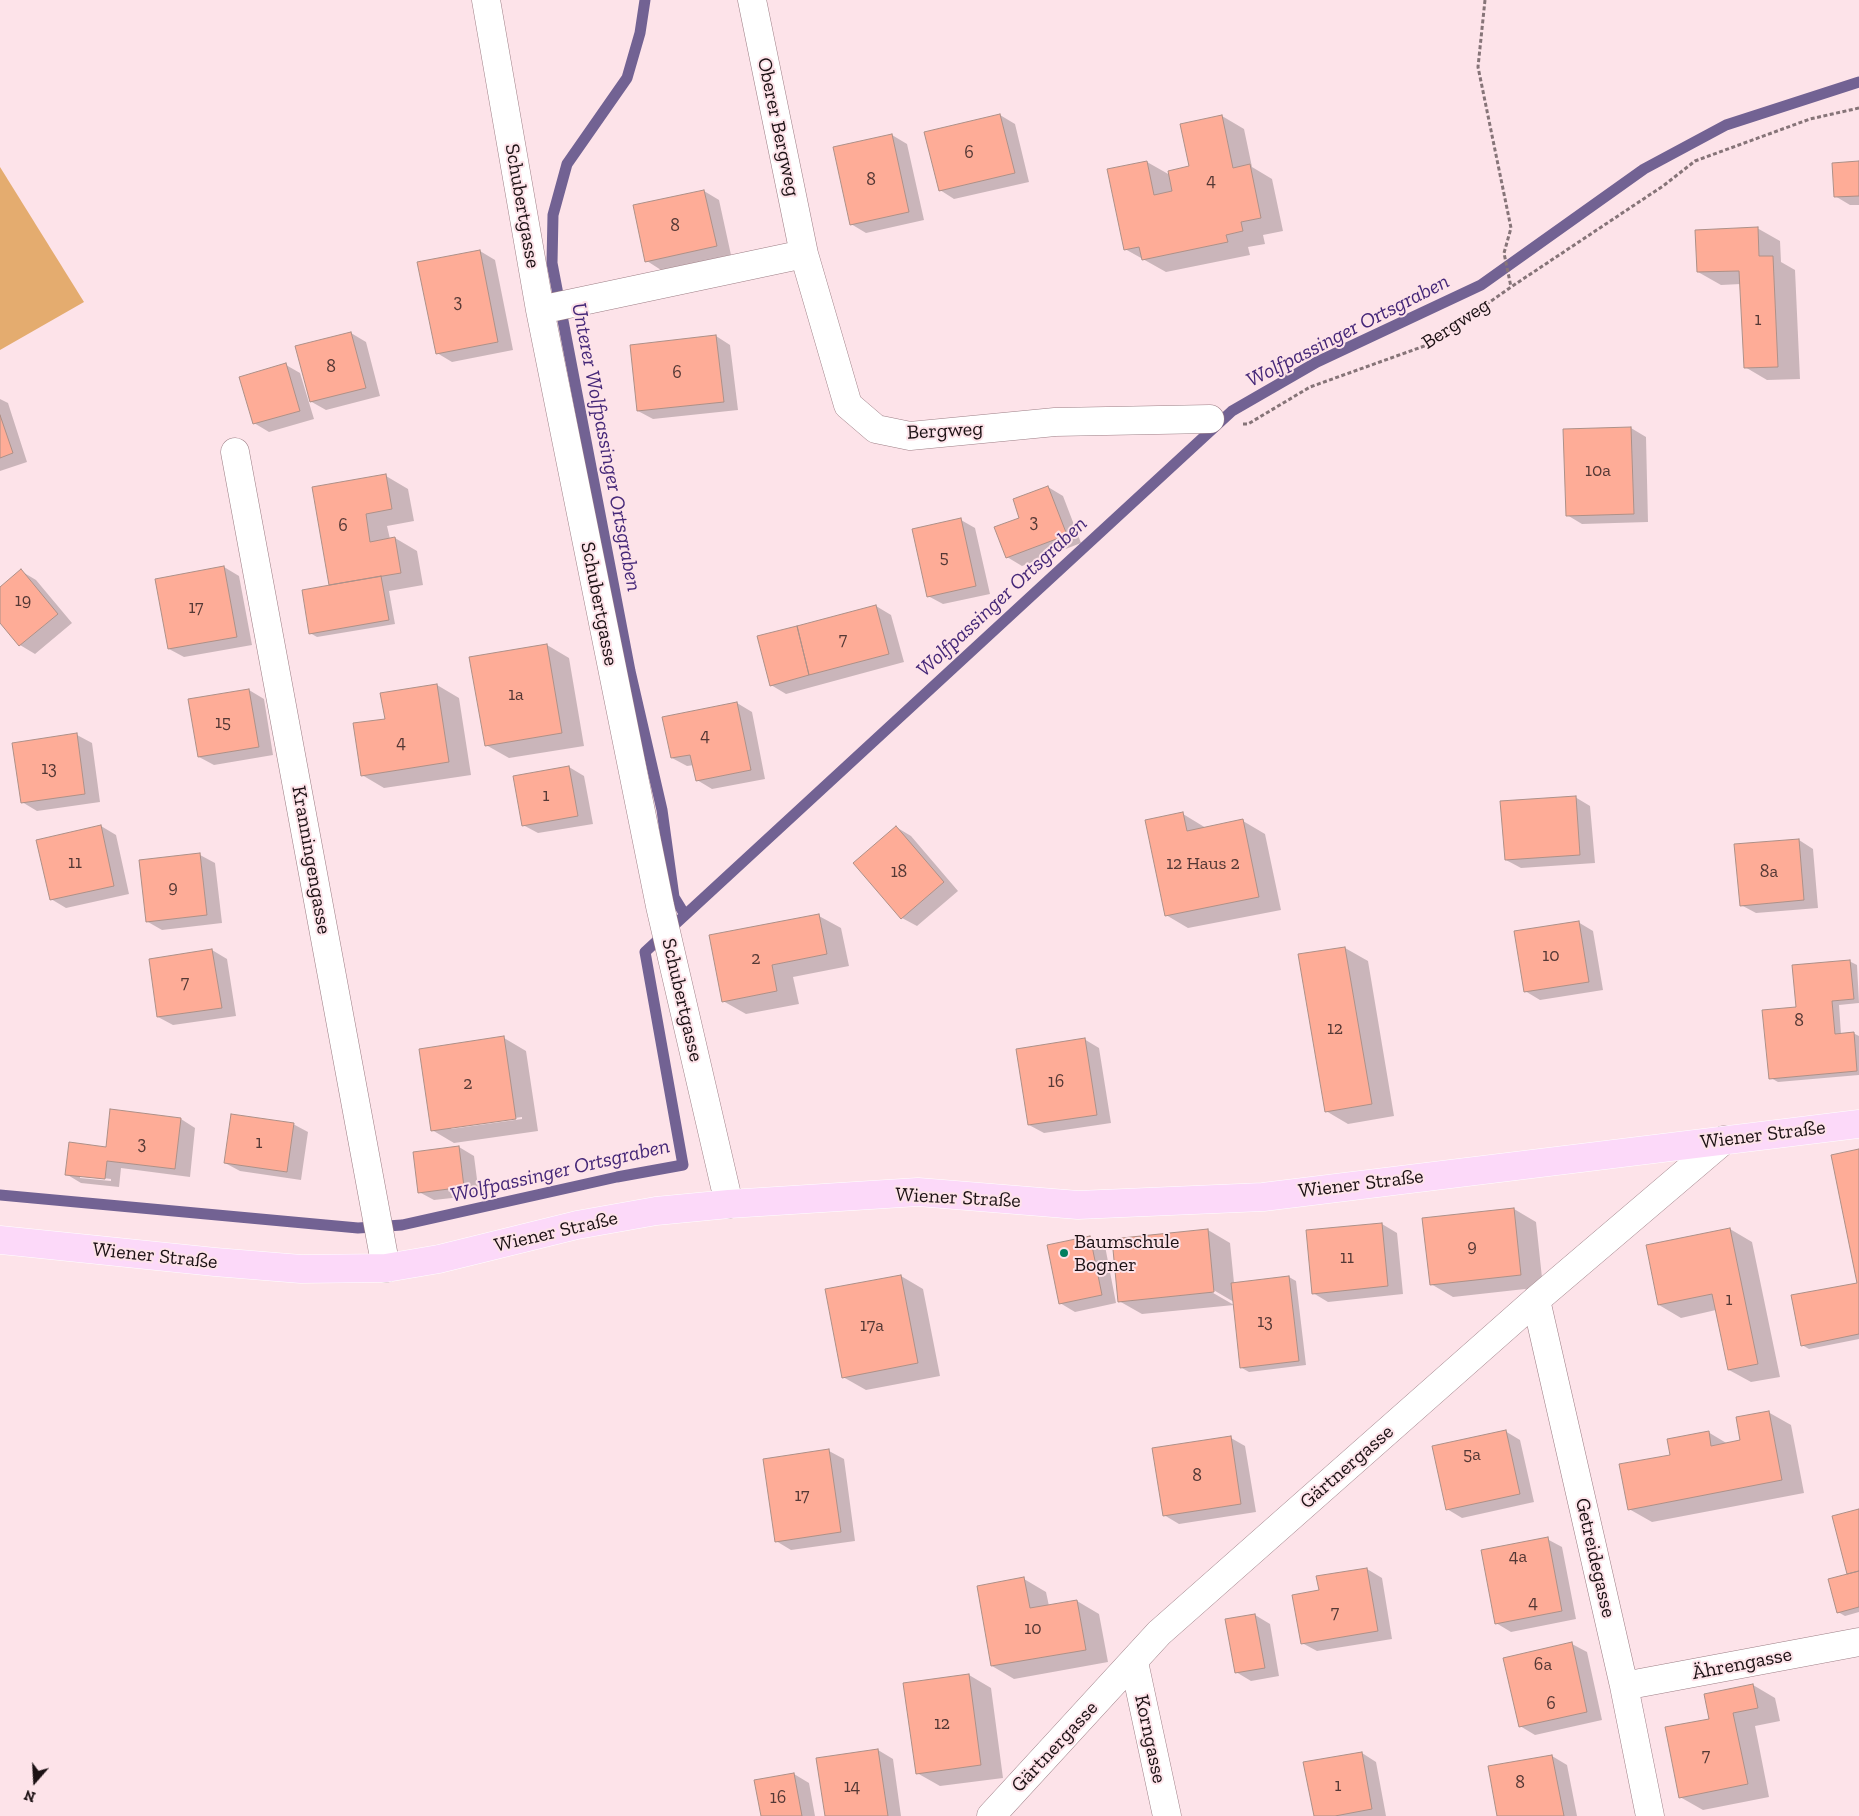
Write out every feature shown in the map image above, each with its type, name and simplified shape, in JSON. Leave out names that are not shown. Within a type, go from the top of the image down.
[{"type":"main road","name":"Wiener Straße","points":[[0,1240],[282,1267],[386,1268],[439,1259],[577,1225],[656,1211],[729,1204],[918,1192],[1078,1205],[1263,1197],[1859,1124]]},
{"type":"street","name":"Schubertgasse","points":[[486,0],[554,307],[660,906],[729,1204]]},
{"type":"street","name":"Oberer Bergweg","points":[[752,0],[804,254]]},
{"type":"street","points":[[554,307],[804,254]]},
{"type":"street","name":"Bergweg","points":[[804,254],[848,405],[876,429],[910,436],[1055,422],[1210,419]]},
{"type":"street","name":"Kranningengasse","points":[[235,452],[386,1268]]},
{"type":"street","name":"Gärtnergasse","points":[[992,1816],[1158,1634],[1536,1300],[1724,1140]]},
{"type":"street","name":"Getreidegasse","points":[[1536,1300],[1624,1686],[1650,1816]]},
{"type":"street","name":"Ährengasse","points":[[1624,1686],[1859,1642]]},
{"type":"street","name":"Korngasse","points":[[1134,1662],[1166,1816]]},
{"type":"path","points":[[1485,0],[1478,67],[1511,228],[1504,253],[1511,287]]},
{"type":"path","name":"Bergweg","points":[[1240,424],[1248,424],[1310,387],[1430,344],[1511,287],[1663,186],[1695,161],[1810,119],[1859,108]]},
{"type":"shaded area","points":[[0,167],[84,302],[0,350]]},
{"type":"building","points":[[1000,114],[1015,173],[939,191],[924,132]]},
{"type":"building","points":[[1222,115],[1233,168],[1250,164],[1261,218],[1241,222],[1243,231],[1226,235],[1228,242],[1142,260],[1139,247],[1124,250],[1107,169],[1147,161],[1154,195],[1172,191],[1168,171],[1189,166],[1180,124]]},
{"type":"building","points":[[892,134],[909,212],[850,225],[833,147]]},
{"type":"building","points":[[1859,161],[1859,196],[1834,197],[1832,163]]},
{"type":"building","points":[[704,190],[717,246],[645,262],[633,205]]},
{"type":"building","points":[[1758,227],[1759,256],[1773,256],[1778,367],[1744,368],[1739,271],[1697,272],[1695,230]]},
{"type":"building","points":[[480,250],[498,342],[436,354],[417,262]]},
{"type":"building","points":[[351,332],[366,388],[310,402],[295,346]]},
{"type":"building","points":[[716,335],[724,402],[637,411],[630,345]]},
{"type":"building","points":[[286,363],[300,411],[253,424],[239,377]]},
{"type":"building","points":[[0,415],[13,453],[0,458]]},
{"type":"building","points":[[1631,427],[1634,514],[1566,516],[1563,429]]},
{"type":"building","points":[[386,474],[392,509],[366,514],[370,542],[395,537],[401,573],[329,585],[312,487]]},
{"type":"building","points":[[1048,486],[1067,535],[1006,558],[994,527],[1019,518],[1013,499]]},
{"type":"building","points":[[961,518],[976,586],[927,597],[912,529]]},
{"type":"building","points":[[224,566],[237,637],[168,649],[155,579]]},
{"type":"building","points":[[21,569],[58,614],[19,646],[0,623],[0,587]]},
{"type":"building","points":[[381,576],[389,620],[309,634],[302,590]]},
{"type":"building","points":[[876,605],[889,654],[809,675],[797,626]]},
{"type":"building","points":[[797,626],[809,675],[770,686],[757,636]]},
{"type":"building","points":[[547,644],[562,733],[485,746],[469,657]]},
{"type":"building","points":[[437,684],[449,762],[361,776],[353,723],[385,719],[380,693]]},
{"type":"building","points":[[249,689],[259,747],[198,757],[188,699]]},
{"type":"building","points":[[737,702],[751,770],[696,781],[690,755],[671,758],[662,717]]},
{"type":"building","points":[[77,733],[85,794],[21,803],[12,743]]},
{"type":"building","points":[[569,766],[578,816],[522,826],[513,776]]},
{"type":"building","points":[[1576,796],[1580,855],[1505,860],[1500,801]]},
{"type":"building","points":[[1183,812],[1187,831],[1243,819],[1259,897],[1165,916],[1145,820]]},
{"type":"building","points":[[101,825],[114,886],[50,900],[36,840]]},
{"type":"building","points":[[896,826],[944,882],[901,919],[853,863]]},
{"type":"building","points":[[1799,839],[1804,900],[1740,906],[1734,844]]},
{"type":"building","points":[[200,853],[207,915],[146,922],[139,860]]},
{"type":"building","points":[[819,914],[827,954],[772,965],[777,991],[722,1002],[709,935]]},
{"type":"building","points":[[1579,921],[1589,982],[1524,992],[1514,931]]},
{"type":"building","points":[[1345,947],[1372,1104],[1325,1112],[1298,954]]},
{"type":"building","points":[[212,949],[222,1008],[157,1017],[149,959]]},
{"type":"building","points":[[1850,960],[1854,999],[1832,1001],[1835,1034],[1854,1032],[1857,1071],[1769,1079],[1762,1010],[1796,1007],[1792,965]]},
{"type":"building","points":[[504,1036],[516,1119],[431,1131],[419,1049]]},
{"type":"building","points":[[1085,1038],[1097,1115],[1028,1125],[1016,1049]]},
{"type":"building","points":[[110,1109],[181,1118],[175,1169],[107,1161],[105,1179],[65,1175],[69,1142],[106,1147]]},
{"type":"building","points":[[231,1114],[294,1123],[287,1172],[224,1163]]},
{"type":"building","points":[[459,1146],[464,1187],[418,1193],[413,1152]]},
{"type":"building","points":[[1859,1149],[1859,1334],[1801,1346],[1791,1295],[1857,1283],[1831,1155]]},
{"type":"building","points":[[1514,1208],[1521,1275],[1430,1285],[1422,1218]]},
{"type":"building","points":[[1382,1223],[1388,1286],[1312,1294],[1306,1230]]},
{"type":"building","points":[[1730,1228],[1758,1364],[1728,1370],[1712,1294],[1658,1305],[1646,1245]]},
{"type":"building","points":[[1208,1229],[1214,1292],[1118,1302],[1112,1239]]},
{"type":"building","points":[[1090,1236],[1102,1295],[1059,1304],[1047,1245]]},
{"type":"building","points":[[901,1275],[918,1363],[842,1378],[825,1289]]},
{"type":"building","points":[[1289,1276],[1299,1361],[1240,1368],[1231,1283]]},
{"type":"building","points":[[1769,1411],[1782,1480],[1628,1510],[1619,1464],[1670,1455],[1667,1439],[1709,1431],[1711,1446],[1740,1440],[1736,1417]]},
{"type":"building","points":[[1506,1430],[1520,1494],[1446,1510],[1432,1446]]},
{"type":"building","points":[[1231,1436],[1241,1504],[1163,1516],[1152,1448]]},
{"type":"building","points":[[829,1449],[841,1532],[775,1542],[763,1459]]},
{"type":"building","points":[[1859,1509],[1859,1571],[1847,1574],[1832,1516]]},
{"type":"building","points":[[1548,1537],[1562,1611],[1495,1624],[1481,1550]]},
{"type":"building","points":[[1367,1568],[1378,1631],[1301,1644],[1292,1595],[1319,1590],[1316,1576]]},
{"type":"building","points":[[1859,1571],[1859,1607],[1837,1613],[1828,1579]]},
{"type":"building","points":[[1024,1577],[1030,1608],[1077,1600],[1086,1650],[991,1666],[977,1586]]},
{"type":"building","points":[[1255,1614],[1265,1668],[1235,1673],[1225,1619]]},
{"type":"building","points":[[1572,1642],[1587,1712],[1519,1727],[1503,1658]]},
{"type":"building","points":[[969,1674],[981,1765],[916,1774],[903,1683]]},
{"type":"building","points":[[1753,1684],[1758,1708],[1733,1713],[1748,1784],[1679,1798],[1665,1727],[1709,1719],[1704,1694]]},
{"type":"building","points":[[878,1749],[888,1816],[825,1816],[816,1758]]},
{"type":"building","points":[[1362,1752],[1372,1809],[1335,1816],[1314,1816],[1303,1762]]},
{"type":"building","points":[[1552,1755],[1564,1816],[1497,1816],[1488,1766]]},
{"type":"building","points":[[794,1773],[802,1816],[761,1816],[754,1780]]},
{"type":"waterway","name":"Unterer Wolfpassinger Ortsgraben","points":[[645,0],[640,33],[627,78],[567,164],[553,215],[552,263],[630,671],[662,810],[674,897],[685,915]]},
{"type":"waterway","name":"Wolfpassinger Ortsgraben","points":[[0,1195],[358,1228],[402,1225],[617,1177],[683,1165],[645,952],[1232,411],[1317,362],[1481,285],[1644,169],[1726,125],[1859,82]]},
{"type":"place","name":"Baumschule Bogner","points":[[1064,1253]]}]
